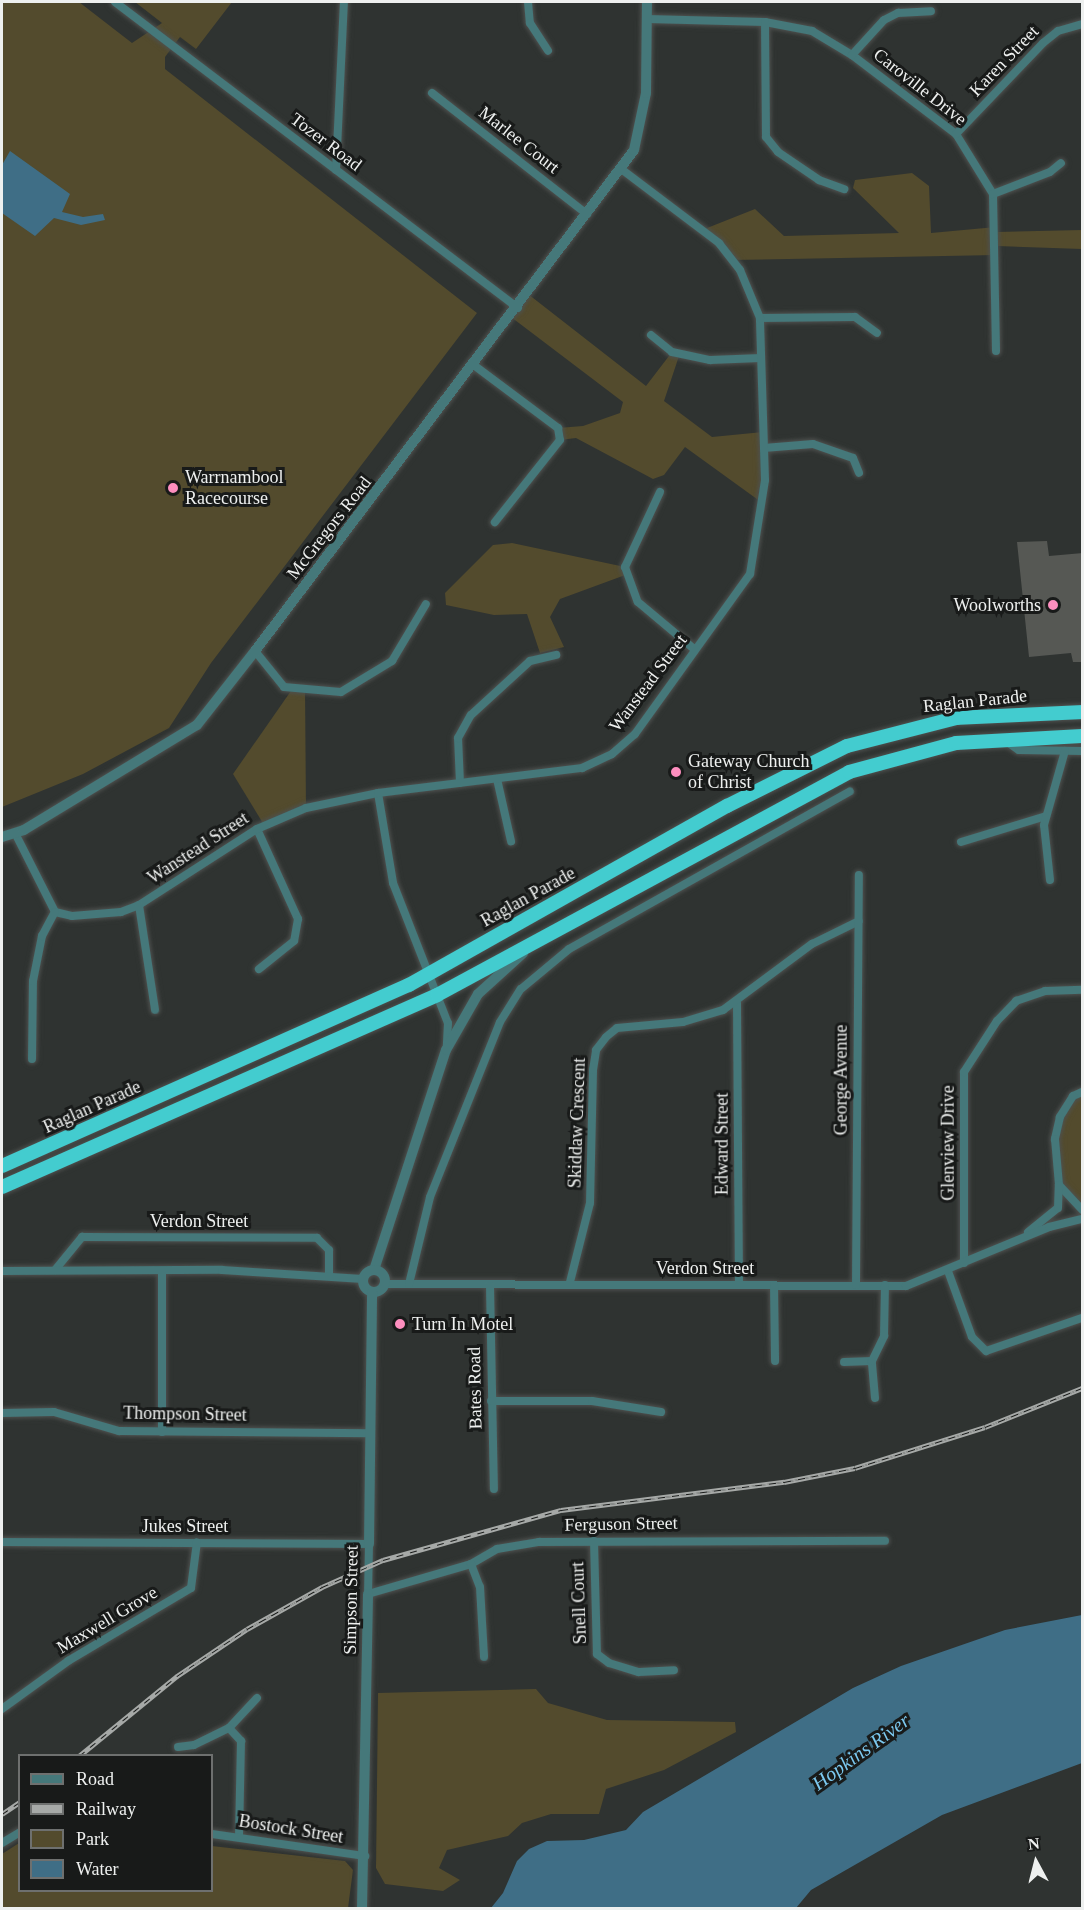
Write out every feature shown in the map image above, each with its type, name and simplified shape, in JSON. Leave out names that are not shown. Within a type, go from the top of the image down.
[{"type":"highway","name":"Raglan Parade","points":[[2,1166],[429,973],[822,756],[882,734],[991,713],[1083,712]]},
{"type":"highway","name":"Raglan Parade","points":[[2,1187],[437,994],[569,924],[816,787],[887,758],[1000,737],[1083,736]]},
{"type":"highway","points":[[727,807],[740,828]]},
{"type":"street","name":"Tozer Road","points":[[115,2],[518,308]]},
{"type":"street","points":[[336,170],[344,2]]},
{"type":"street","points":[[528,2],[530,23],[548,51]]},
{"type":"street","name":"McGregors Road","points":[[2,837],[15,833],[197,724],[255,651],[475,366],[621,169],[643,123],[647,2]]},
{"type":"street","points":[[852,55],[884,20],[897,13],[931,11]]},
{"type":"street","name":"Caroville Drive","points":[[647,19],[765,22],[812,31],[852,55],[956,134],[993,194]]},
{"type":"street","points":[[765,22],[766,137],[778,152],[819,180],[844,189]]},
{"type":"street","name":"Karen Street","points":[[956,134],[1042,43],[1058,31],[1083,24]]},
{"type":"street","name":"Marlee Court","points":[[432,93],[587,214]]},
{"type":"street","points":[[996,351],[993,194],[1061,163]]},
{"type":"street","name":"Wanstead Street","points":[[55,912],[92,914],[139,905],[257,829],[306,807],[378,793],[582,768],[612,754],[634,735],[750,574],[765,480],[760,318],[740,270],[718,243],[621,169]]},
{"type":"street","points":[[760,318],[855,317],[877,333]]},
{"type":"street","points":[[651,335],[678,353],[710,360],[761,358]]},
{"type":"street","points":[[475,366],[558,428],[560,440],[495,522]]},
{"type":"street","points":[[764,448],[813,444],[853,458],[859,473]]},
{"type":"street","points":[[660,492],[625,567],[638,602],[694,649]]},
{"type":"street","points":[[255,651],[284,687],[341,692],[392,661],[426,604]]},
{"type":"street","points":[[460,783],[458,738],[471,715],[530,661],[556,656]]},
{"type":"street","points":[[1000,737],[1019,750],[1083,751]]},
{"type":"street","points":[[1050,880],[1046,816],[1065,751]]},
{"type":"street","points":[[497,779],[511,841]]},
{"type":"street","points":[[409,1284],[430,1197],[500,1022],[521,988],[569,949],[749,845],[850,791]]},
{"type":"street","points":[[378,793],[393,883],[448,1023],[446,1050]]},
{"type":"street","points":[[961,842],[1046,816]]},
{"type":"street","points":[[740,828],[749,845]]},
{"type":"street","points":[[257,829],[298,919],[294,941],[259,969]]},
{"type":"street","points":[[15,833],[55,912],[42,936],[33,981],[32,1059]]},
{"type":"street","name":"George Avenue","points":[[856,1285],[859,875]]},
{"type":"street","points":[[139,905],[155,1010]]},
{"type":"street","name":"Skiddaw Crescent","points":[[570,1282],[590,1203],[596,1050],[617,1028],[683,1022],[737,1003],[800,952],[859,921]]},
{"type":"street","points":[[363,1280],[374,1270],[446,1050],[466,1011],[485,987],[522,954],[569,924]]},
{"type":"street","name":"Glenview Drive","points":[[964,1263],[964,1072],[997,1021],[1016,1001],[1045,991],[1083,990]]},
{"type":"street","name":"Edward Street","points":[[737,1003],[739,1284]]},
{"type":"street","name":"Verdon Street","points":[[1016,1241],[1053,1214],[1059,1185],[1055,1139],[1060,1117],[1073,1096],[1083,1092]]},
{"type":"street","points":[[1059,1185],[1083,1210]]},
{"type":"street","name":"Verdon Street","points":[[384,1284],[490,1286],[570,1282],[774,1285],[920,1284],[1016,1241],[1083,1219]]},
{"type":"street","name":"Verdon Street","points":[[55,1270],[82,1237],[317,1238],[328,1250],[329,1276]]},
{"type":"street","points":[[2,1271],[162,1271],[329,1276],[363,1280],[372,1292],[384,1284],[382,1275],[374,1270]]},
{"type":"street","points":[[162,1271],[162,1432]]},
{"type":"street","points":[[948,1271],[972,1337],[986,1351],[1083,1318]]},
{"type":"street","points":[[774,1285],[775,1361]]},
{"type":"street","points":[[875,1398],[872,1361],[884,1336],[885,1285]]},
{"type":"street","name":"Bates Road","points":[[490,1286],[494,1489]]},
{"type":"street","name":"Simpson Street","points":[[362,1908],[365,1856],[372,1292]]},
{"type":"street","points":[[844,1362],[872,1361]]},
{"type":"street","points":[[491,1401],[592,1401],[661,1412]]},
{"type":"street","name":"Thompson Street","points":[[2,1413],[54,1412],[119,1431],[370,1433]]},
{"type":"street","name":"Snell Court","points":[[594,1541],[597,1654],[609,1663],[639,1672],[674,1670]]},
{"type":"street","name":"Ferguson Street","points":[[368,1594],[471,1564],[497,1549],[539,1542],[885,1541]]},
{"type":"street","name":"Jukes Street","points":[[2,1542],[369,1544]]},
{"type":"street","name":"Maxwell Grove","points":[[2,1709],[68,1661],[191,1588],[198,1542]]},
{"type":"street","points":[[471,1564],[480,1587],[483,1657]]},
{"type":"street","points":[[178,1747],[195,1746],[229,1728],[257,1698]]},
{"type":"street","points":[[229,1728],[241,1741],[239,1837]]},
{"type":"street","points":[[2,1843],[18,1833]]},
{"type":"street","name":"Bostock Street","points":[[213,1834],[365,1856]]},
{"type":"green space","name":"Warrnambool Racecourse","points":[[2,2],[79,2],[132,43],[162,23],[135,2],[232,2],[196,49],[180,37],[165,57],[165,69],[477,313],[211,663],[169,728],[83,774],[2,807]]},
{"type":"green space","points":[[912,173],[929,186],[931,233],[996,227],[997,232],[1082,230],[1082,249],[997,246],[997,255],[732,260],[702,230],[755,209],[784,236],[899,233],[853,188],[855,180]]},
{"type":"green space","points":[[528,294],[646,386],[672,352],[680,353],[664,401],[712,437],[763,432],[761,502],[685,447],[664,475],[653,479],[576,438],[560,440],[558,428],[583,426],[620,413],[623,402],[511,317]]},
{"type":"green space","points":[[512,543],[625,567],[628,574],[560,599],[550,617],[564,647],[540,653],[527,614],[494,615],[446,605],[445,593],[493,545]]},
{"type":"green space","points":[[293,688],[305,689],[306,808],[264,825],[233,774]]},
{"type":"green space","points":[[1082,1092],[1082,1210],[1063,1191],[1055,1139],[1073,1096]]},
{"type":"green space","points":[[536,1689],[548,1703],[607,1720],[735,1722],[736,1732],[664,1770],[606,1789],[599,1814],[551,1814],[522,1823],[508,1836],[447,1850],[439,1868],[460,1880],[443,1891],[385,1884],[376,1868],[378,1693]]},
{"type":"green space","points":[[18,1844],[18,1892],[213,1892],[213,1846],[345,1861],[353,1870],[348,1908],[2,1908],[2,1854]]},
{"type":"water","points":[[10,151],[70,194],[62,212],[83,217],[103,214],[105,220],[81,225],[54,218],[35,236],[2,213],[2,165]]},
{"type":"water","name":"Hopkins River","points":[[1082,1615],[1082,1763],[942,1815],[811,1890],[796,1908],[491,1908],[503,1893],[517,1861],[529,1849],[547,1841],[584,1840],[626,1830],[643,1812],[853,1688],[901,1666],[1005,1630]]},
{"type":"building","name":"Woolworths","points":[[1047,541],[1049,556],[1083,553],[1083,662],[1073,662],[1071,653],[1029,657],[1017,542]]},
{"type":"railway","points":[[81,1754],[177,1676],[247,1629],[322,1587],[383,1560],[561,1510],[784,1482],[855,1468],[985,1427],[1082,1388]]},
{"type":"railway","points":[[2,1814],[18,1803]]},
{"type":"place","name":"Warrnambool Racecourse","points":[[173,488]]},
{"type":"place","name":"Woolworths","points":[[1053,605]]},
{"type":"place","name":"Gateway Church of Christ","points":[[676,772]]},
{"type":"place","name":"Turn In Motel","points":[[400,1324]]}]
